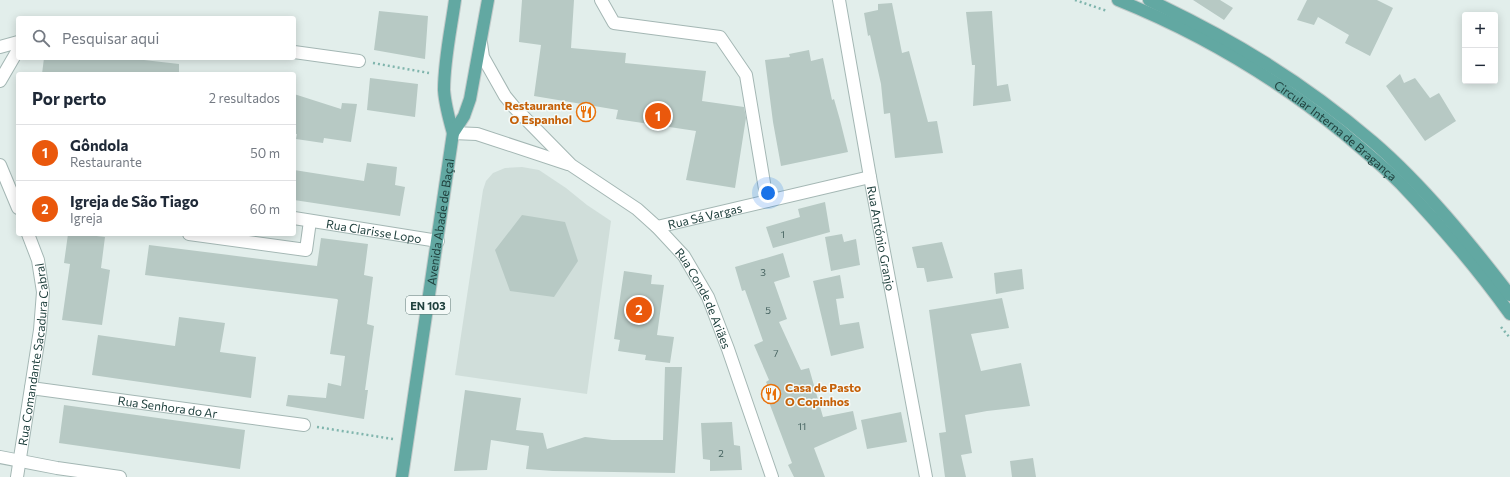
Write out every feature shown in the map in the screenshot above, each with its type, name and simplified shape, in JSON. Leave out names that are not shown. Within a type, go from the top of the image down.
[{"type":"main road","name":"Avenida Abade de Baçal","points":[[402,477],[453,133],[446,105],[445,76],[455,0]]},
{"type":"main road","name":"Avenida Abade de Baçal","points":[[453,133],[464,116],[470,99],[488,0]]},
{"type":"main road","name":"Circular Interna de Bragança","points":[[1118,0],[1149,12],[1226,51],[1274,80],[1319,113],[1400,183],[1451,239],[1510,314]]},
{"type":"main road","name":"Circular Interna de Bragança","points":[[1149,0],[1192,20],[1236,44],[1313,94],[1350,123],[1374,143],[1442,212],[1488,266],[1510,295]]},
{"type":"street","points":[[601,0],[614,23],[720,37],[746,75],[767,201]]},
{"type":"street","name":"Rua António Granjo","points":[[839,0],[870,178],[926,477]]},
{"type":"street","name":"Rua Conde de Ariães","points":[[480,38],[483,57],[505,96],[571,165],[637,209],[657,227],[684,256],[708,297],[728,349],[772,477]]},
{"type":"street","points":[[0,47],[16,43]]},
{"type":"street","points":[[296,52],[359,61]]},
{"type":"street","points":[[0,81],[16,53]]},
{"type":"street","name":"Rua Conde de Ariães","points":[[453,133],[477,134],[571,165]]},
{"type":"street","points":[[0,165],[16,203]]},
{"type":"street","name":"Rua Sá Vargas","points":[[657,227],[870,178]]},
{"type":"street","name":"Rua Clarisse Lopo","points":[[296,218],[438,241]]},
{"type":"street","name":"Rua Clarisse Lopo","points":[[204,236],[306,250],[310,221]]},
{"type":"street","name":"Rua Comandante Sacadura Cabral","points":[[17,477],[40,330],[43,292],[38,260],[29,236]]},
{"type":"street","name":"Rua Senhora do Ar","points":[[31,388],[304,425]]},
{"type":"street","points":[[0,457],[57,468],[120,477]]},
{"type":"path","points":[[1075,0],[1113,14]]},
{"type":"path","points":[[359,61],[445,76]]},
{"type":"path","points":[[1500,326],[1510,338]]},
{"type":"path","points":[[304,425],[408,441]]},
{"type":"shaded area","points":[[522,167],[539,170],[611,221],[587,394],[455,375],[483,190],[486,181],[493,173],[505,168]]},
{"type":"building","points":[[522,0],[574,0],[571,48],[626,53],[625,63],[706,71],[702,101],[744,107],[746,118],[735,188],[686,180],[696,131],[616,119],[618,110],[534,96],[541,45],[519,42]]},
{"type":"building","points":[[1193,0],[1220,0],[1233,8],[1224,20]]},
{"type":"building","points":[[1307,0],[1377,0],[1393,8],[1370,56],[1345,43],[1349,35],[1318,17],[1314,25],[1297,20]]},
{"type":"building","points":[[892,3],[902,53],[909,51],[928,122],[937,121],[943,153],[895,158],[890,113],[884,114],[881,84],[870,35],[868,36],[864,13],[878,10],[878,4]]},
{"type":"building","points":[[379,11],[428,16],[425,59],[374,50]]},
{"type":"building","points":[[992,11],[997,86],[1008,84],[1011,101],[973,106],[975,65],[972,65],[966,12]]},
{"type":"building","points":[[809,50],[811,61],[823,58],[832,100],[834,99],[848,152],[781,166],[773,122],[765,60],[790,57],[789,54]]},
{"type":"building","points":[[44,60],[144,60],[179,64],[179,72],[42,72]]},
{"type":"building","points":[[1400,74],[1404,83],[1415,78],[1430,98],[1439,93],[1456,121],[1425,141],[1386,86]]},
{"type":"building","points":[[370,78],[418,84],[415,117],[367,110]]},
{"type":"building","points":[[296,95],[341,109],[342,103],[357,104],[351,142],[324,138],[323,143],[296,139]]},
{"type":"building","points":[[367,163],[397,167],[395,185],[405,187],[400,216],[296,200],[296,170],[364,181]]},
{"type":"building","points":[[825,202],[830,232],[773,248],[766,227],[800,217],[798,209]]},
{"type":"building","points":[[522,215],[565,222],[578,261],[554,297],[510,291],[495,250]]},
{"type":"building","points":[[842,234],[844,242],[856,239],[860,265],[831,271],[825,237]]},
{"type":"building","points":[[68,236],[105,237],[101,268],[110,270],[102,325],[62,320],[70,264],[64,263]]},
{"type":"building","points":[[321,238],[368,244],[364,275],[373,277],[367,324],[374,326],[365,390],[368,390],[364,419],[286,406],[288,395],[326,398],[328,383],[341,386],[345,356],[330,354],[337,299],[145,275],[149,245],[317,266]]},
{"type":"building","points":[[942,242],[953,278],[927,282],[924,268],[917,268],[912,247]]},
{"type":"building","points":[[783,253],[790,277],[774,282],[787,319],[779,322],[801,370],[809,368],[823,417],[853,411],[857,429],[814,448],[825,477],[794,477],[788,465],[792,463],[767,397],[772,395],[766,382],[769,380],[754,345],[763,341],[745,290],[742,291],[735,267]]},
{"type":"building","points":[[1022,269],[1024,289],[996,294],[994,273]]},
{"type":"building","points":[[624,271],[652,275],[651,284],[664,285],[657,335],[674,337],[670,363],[645,360],[646,355],[618,351],[620,340],[614,339]]},
{"type":"building","points":[[840,275],[844,298],[836,299],[840,325],[859,322],[864,348],[831,356],[813,281]]},
{"type":"building","points":[[1002,298],[1009,328],[971,334],[981,371],[1021,363],[1030,406],[965,415],[972,453],[961,455],[966,477],[945,477],[939,433],[946,432],[929,310]]},
{"type":"building","points":[[179,317],[225,323],[220,352],[256,357],[251,398],[92,375],[98,335],[175,346]]},
{"type":"building","points":[[665,367],[682,367],[675,473],[553,471],[526,469],[529,446],[491,440],[487,470],[454,471],[465,390],[521,398],[516,430],[543,433],[547,449],[585,437],[612,440],[663,440]]},
{"type":"building","points":[[64,405],[245,430],[240,469],[59,443]]},
{"type":"building","points":[[901,412],[907,442],[867,449],[861,420]]},
{"type":"building","points":[[732,422],[734,445],[740,446],[742,470],[710,471],[710,460],[703,459],[701,423]]},
{"type":"building","points":[[1033,458],[1036,477],[1012,477],[1010,461]]},
{"type":"place","name":"Restaurante O Espanhol","points":[[586,112]]},
{"type":"place","name":"Gôndola","points":[[658,116]]},
{"type":"place","name":"Igreja de São Tiago","points":[[639,310]]},
{"type":"place","name":"Casa de Pasto O Copinhos","points":[[771,394]]}]
